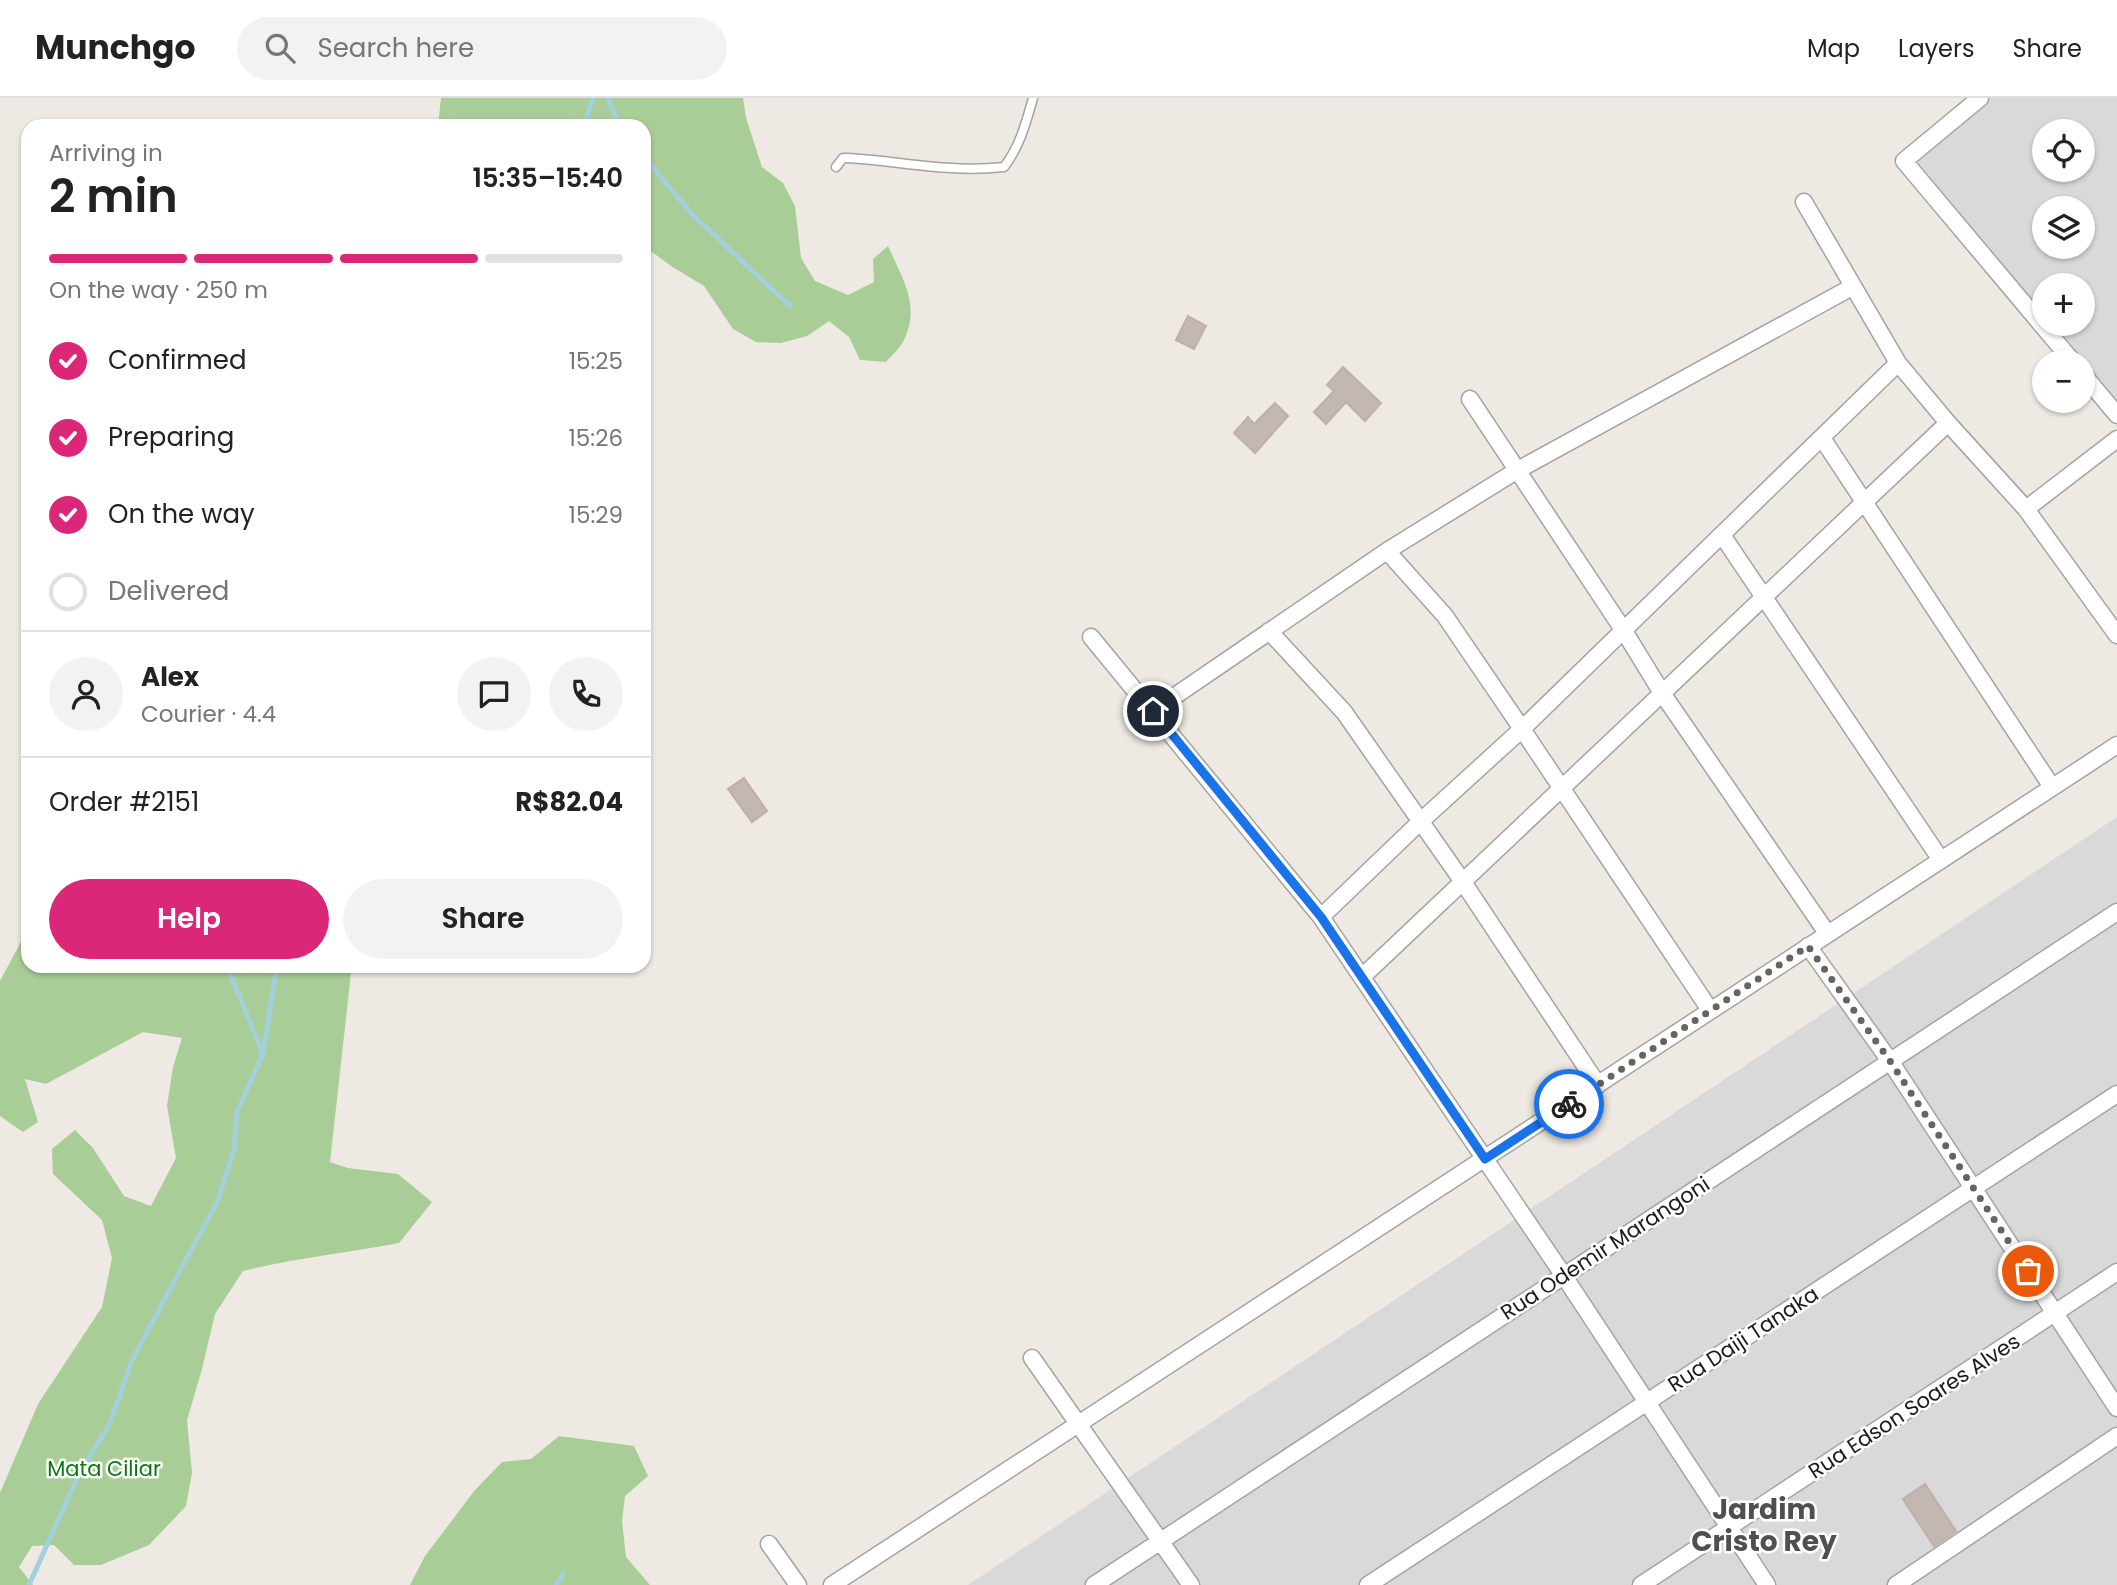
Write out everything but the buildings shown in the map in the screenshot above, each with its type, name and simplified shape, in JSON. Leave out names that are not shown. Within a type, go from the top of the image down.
[{"type":"street","points":[[1980,98],[1904,161],[2063,350]]},
{"type":"street","points":[[1804,202],[1898,363],[2026,509],[2117,635]]},
{"type":"street","points":[[1153,711],[1387,551],[1516,471],[1852,287]]},
{"type":"street","points":[[1321,917],[1522,729],[1898,363]]},
{"type":"street","points":[[2095,389],[2117,415]]},
{"type":"street","points":[[1470,399],[1662,693],[1827,933]]},
{"type":"street","points":[[1362,977],[1948,422]]},
{"type":"street","points":[[1822,438],[2052,787]]},
{"type":"street","points":[[2026,509],[2117,439]]},
{"type":"street","points":[[1722,535],[1941,859]]},
{"type":"street","points":[[1387,551],[1445,616],[1710,1010]]},
{"type":"street","points":[[1269,631],[1344,712],[1463,882],[1598,1085]]},
{"type":"street","points":[[1091,638],[1321,917],[1564,1276],[1767,1585]]},
{"type":"street","points":[[832,1585],[1080,1426],[2117,745]]},
{"type":"street","name":"Rua Odemir Marangoni","points":[[1094,1585],[2117,912]]},
{"type":"street","points":[[1808,946],[1890,1061],[2117,1408]]},
{"type":"street","name":"Rua Daiji Tanaka","points":[[1368,1585],[2117,1094]]},
{"type":"street","name":"Rua Edson Soares Alves","points":[[1641,1585],[2117,1272]]},
{"type":"street","points":[[1032,1359],[1191,1585]]},
{"type":"street","points":[[1896,1585],[2117,1436]]},
{"type":"street","points":[[769,1544],[798,1585]]},
{"type":"lane","points":[[836,167],[847,158],[936,168],[1004,167],[1022,137],[1033,98]]},
{"type":"shaded area","points":[[1980,98],[2117,98],[2117,415],[2095,388],[2095,350],[2063,350],[2051,336],[2095,336],[2095,273],[2032,273],[2032,313],[1904,161]]},
{"type":"shaded area","points":[[2117,817],[2117,1585],[968,1585]]},
{"type":"green space","points":[[441,98],[743,98],[746,118],[762,167],[783,183],[795,206],[801,258],[815,281],[848,295],[874,282],[873,259],[888,246],[904,281],[910,303],[911,315],[904,340],[886,362],[860,360],[849,337],[829,321],[807,336],[781,343],[756,342],[733,329],[704,286],[651,251],[651,119],[439,119]]},
{"type":"green space","name":"Mata Ciliar","points":[[21,942],[21,973],[351,973],[330,1162],[348,1168],[398,1174],[432,1202],[399,1243],[243,1271],[215,1314],[187,1420],[192,1473],[186,1506],[149,1545],[101,1565],[74,1565],[54,1545],[32,1546],[19,1567],[33,1585],[0,1585],[0,1493],[38,1404],[102,1307],[112,1258],[102,1220],[53,1174],[52,1149],[75,1130],[93,1148],[124,1196],[151,1206],[176,1158],[167,1106],[173,1067],[182,1038],[143,1032],[46,1084],[25,1079],[38,1122],[23,1132],[0,1116],[0,981]]},
{"type":"green space","points":[[559,1436],[634,1446],[648,1476],[625,1496],[622,1521],[626,1557],[650,1585],[410,1585],[425,1556],[475,1490],[502,1462],[531,1459]]},
{"type":"waterway","points":[[586,119],[593,98]]},
{"type":"waterway","points":[[608,98],[617,119]]},
{"type":"waterway","points":[[651,165],[692,214],[790,306]]},
{"type":"waterway","points":[[230,973],[263,1054]]},
{"type":"waterway","points":[[29,1585],[78,1476],[110,1423],[132,1360],[218,1200],[234,1150],[237,1112],[263,1054],[276,973]]},
{"type":"waterway","points":[[556,1585],[563,1575]]},
{"type":"way so far","points":[[1569,1104],[1808,946],[1890,1061],[2028,1271]]},
{"type":"district","name":"Jardim Cristo Rey","points":[[1764,1525]]},
{"type":"route","points":[[1153,711],[1321,917],[1485,1159],[1569,1104]]}]
